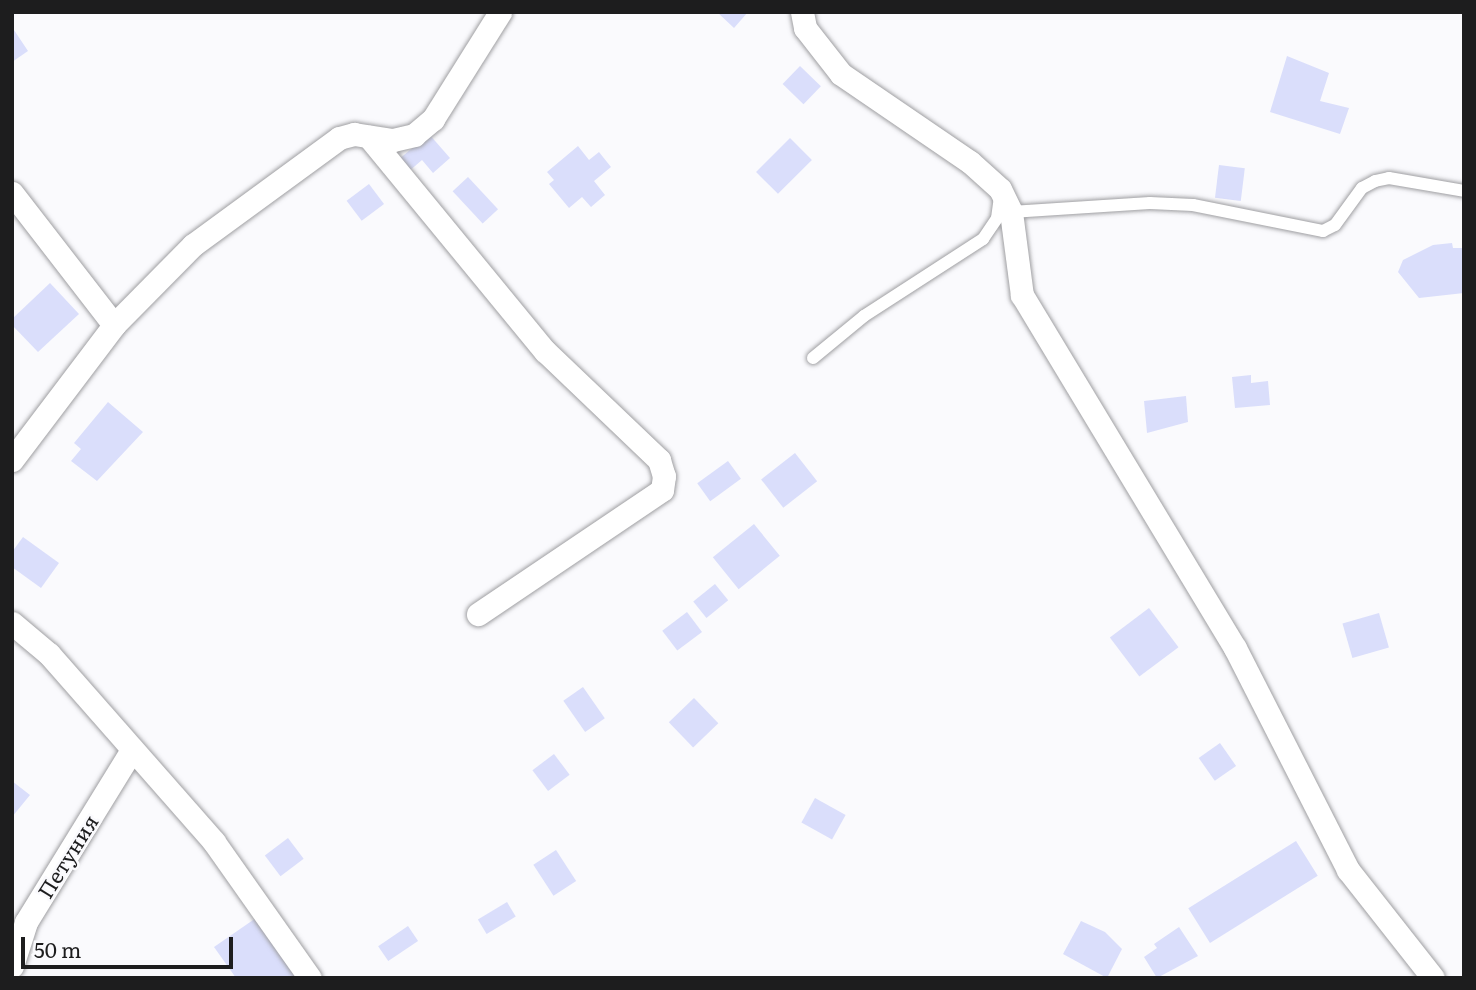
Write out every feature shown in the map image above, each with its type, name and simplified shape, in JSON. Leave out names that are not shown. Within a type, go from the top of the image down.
[{"type":"street","points":[[12,460],[114,325],[193,245],[339,138],[354,134],[393,140],[414,135],[433,119],[500,12]]},
{"type":"street","points":[[802,12],[805,28],[841,74],[970,162],[1000,189],[1011,212],[1021,295],[1235,648],[1348,870],[1433,978]]},
{"type":"street","points":[[369,137],[545,351],[659,460],[664,476],[662,490],[478,614]]},
{"type":"street","points":[[12,193],[114,325]]},
{"type":"street","points":[[12,622],[49,653],[214,842],[310,978]]},
{"type":"street","name":"Петуния","points":[[12,967],[26,922],[132,750]]},
{"type":"lane","points":[[1011,212],[1150,202],[1193,205],[1323,230],[1335,225],[1362,188],[1375,181],[1389,178],[1464,191]]},
{"type":"lane","points":[[813,358],[864,316],[983,239],[997,218],[1000,189]]},
{"type":"building","points":[[717,12],[748,12],[734,28]]},
{"type":"building","points":[[12,27],[28,51],[12,62]]},
{"type":"building","points":[[1287,56],[1329,73],[1320,101],[1349,108],[1340,134],[1270,112]]},
{"type":"building","points":[[800,66],[821,86],[803,104],[783,84]]},
{"type":"building","points":[[429,134],[450,158],[433,173],[422,160],[408,172],[398,160]]},
{"type":"building","points":[[790,138],[812,160],[778,194],[756,172]]},
{"type":"building","points":[[578,146],[589,160],[599,152],[611,167],[594,181],[605,195],[591,207],[582,197],[569,208],[549,184],[554,180],[547,172]]},
{"type":"building","points":[[1219,165],[1245,168],[1241,201],[1215,198]]},
{"type":"building","points":[[468,177],[498,209],[483,224],[453,191]]},
{"type":"building","points":[[369,184],[384,204],[362,221],[347,201]]},
{"type":"building","points":[[1452,243],[1453,248],[1464,248],[1464,293],[1419,298],[1398,272],[1403,260],[1433,245]]},
{"type":"building","points":[[50,283],[79,314],[38,352],[12,325],[12,319]]},
{"type":"building","points":[[1251,375],[1251,383],[1268,381],[1270,405],[1235,408],[1232,377]]},
{"type":"building","points":[[1186,396],[1188,422],[1147,433],[1144,401]]},
{"type":"building","points":[[108,402],[143,432],[97,481],[71,461],[81,449],[74,443]]},
{"type":"building","points":[[795,453],[817,481],[783,508],[761,479]]},
{"type":"building","points":[[728,461],[741,479],[710,501],[697,483]]},
{"type":"building","points":[[754,524],[780,556],[739,589],[713,557]]},
{"type":"building","points":[[23,537],[59,563],[41,588],[12,567],[12,552]]},
{"type":"building","points":[[715,584],[728,600],[706,618],[693,602]]},
{"type":"building","points":[[1149,608],[1178,647],[1139,677],[1110,637]]},
{"type":"building","points":[[687,612],[702,632],[677,651],[662,631]]},
{"type":"building","points":[[1379,613],[1389,648],[1352,658],[1342,623]]},
{"type":"building","points":[[583,687],[605,718],[585,732],[563,701]]},
{"type":"building","points":[[694,698],[718,723],[693,747],[669,722]]},
{"type":"building","points":[[1220,743],[1236,766],[1215,781],[1199,758]]},
{"type":"building","points":[[554,754],[570,775],[548,791],[532,770]]},
{"type":"building","points":[[12,781],[30,795],[12,817]]},
{"type":"building","points":[[815,798],[846,815],[832,839],[801,822]]},
{"type":"building","points":[[288,838],[304,859],[280,876],[265,855]]},
{"type":"building","points":[[1296,841],[1318,876],[1210,943],[1188,908]]},
{"type":"building","points":[[556,850],[576,881],[554,896],[533,865]]},
{"type":"building","points":[[507,902],[516,917],[487,934],[478,920]]},
{"type":"building","points":[[259,916],[303,978],[236,978],[214,947]]},
{"type":"building","points":[[1081,921],[1105,932],[1122,949],[1107,978],[1063,954]]},
{"type":"building","points":[[408,926],[418,941],[388,961],[378,946]]},
{"type":"building","points":[[1179,927],[1198,956],[1157,978],[1144,957],[1157,948],[1154,944]]}]
